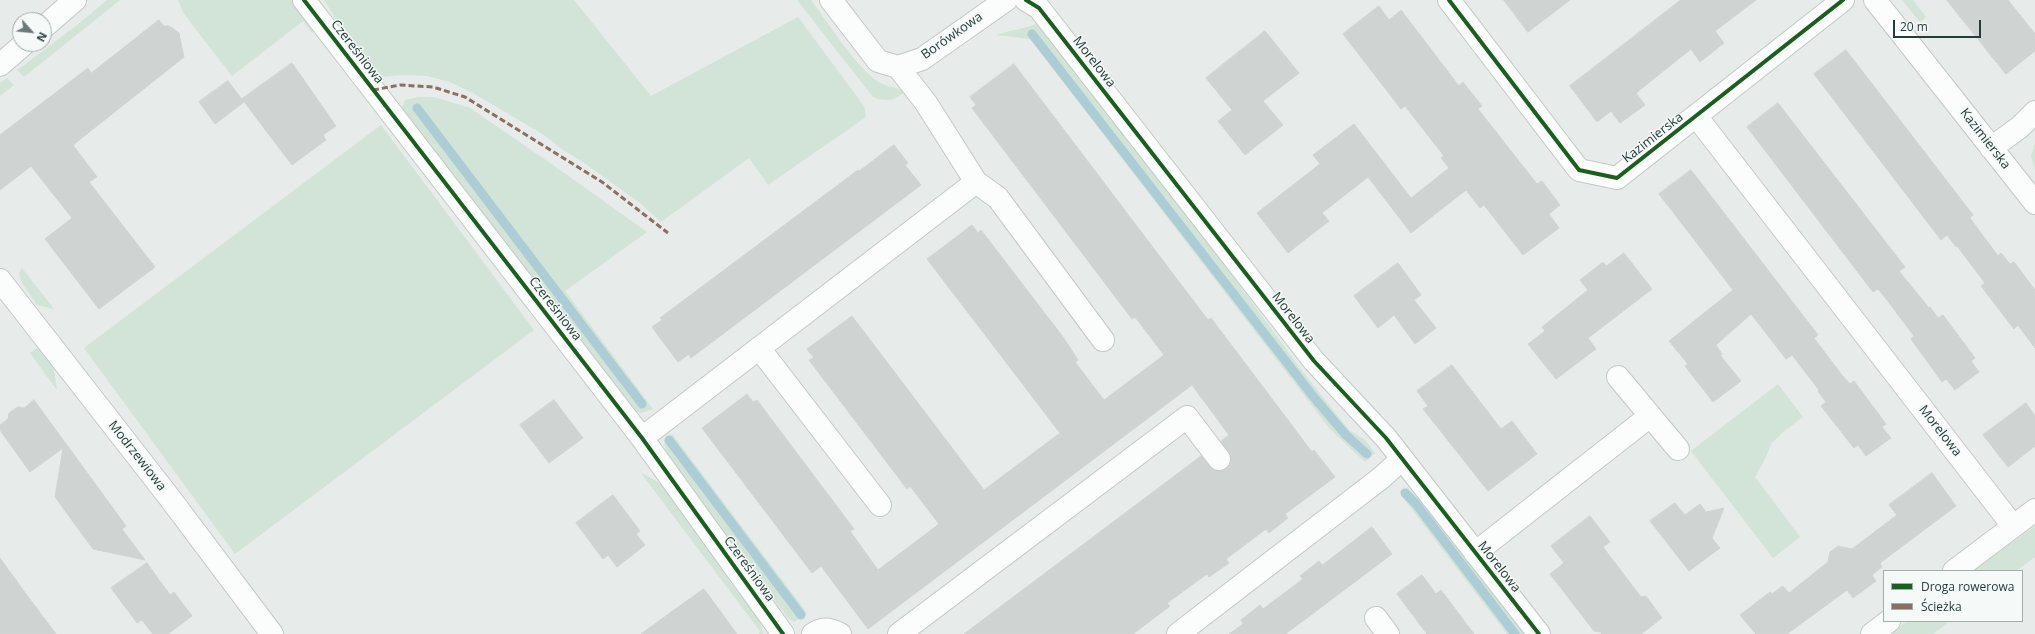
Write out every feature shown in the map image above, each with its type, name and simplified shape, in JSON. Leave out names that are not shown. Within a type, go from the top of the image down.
[{"type":"street","points":[[52,20],[75,0]]},
{"type":"street","name":"Czereśniowa","points":[[304,0],[642,438],[784,634]]},
{"type":"street","points":[[831,0],[878,61],[898,67],[926,103],[976,182],[998,198],[1103,340]]},
{"type":"street","name":"Borówkowa","points":[[898,67],[922,59],[1006,0]]},
{"type":"street","name":"Kazimierska","points":[[1449,0],[1579,170],[1617,178],[1843,0]]},
{"type":"street","name":"Kazimierska","points":[[1875,0],[2035,203]]},
{"type":"street","name":"Morelowa","points":[[1032,4],[1314,361],[1386,438],[1539,634]]},
{"type":"street","points":[[0,65],[15,52]]},
{"type":"street","points":[[1991,148],[2020,127],[2035,112]]},
{"type":"street","name":"Kazimierska","points":[[1696,116],[1866,336]]},
{"type":"street","points":[[642,438],[976,182]]},
{"type":"street","name":"Modrzewiowa","points":[[0,280],[169,497],[272,634]]},
{"type":"street","name":"Morelowa","points":[[1866,336],[2013,526]]},
{"type":"street","points":[[759,348],[880,505]]},
{"type":"street","points":[[1618,377],[1678,449]]},
{"type":"street","name":"Morelowa","points":[[1475,552],[1650,416]]},
{"type":"street","points":[[899,634],[1187,417],[1219,459]]},
{"type":"street","points":[[1178,634],[1375,483],[1402,459]]},
{"type":"street","points":[[1955,570],[2035,510]]},
{"type":"street","points":[[1872,634],[1888,622]]},
{"type":"street","points":[[813,634],[820,629],[830,629],[840,634]]},
{"type":"green space","points":[[107,0],[120,0],[24,77],[17,70],[41,52],[52,52],[52,44]]},
{"type":"green space","points":[[178,0],[299,0],[319,27],[312,33],[303,21],[232,76],[184,14]]},
{"type":"green space","points":[[324,0],[574,0],[651,96],[798,17],[864,106],[866,117],[768,185],[749,158],[661,222],[640,203],[583,162],[563,150],[544,135],[471,92],[450,82],[427,76],[402,75],[380,77],[363,62],[349,42]]},
{"type":"green space","points":[[797,0],[811,0],[849,53],[874,79],[881,84],[904,92],[901,95],[889,100],[881,100],[873,97]]},
{"type":"green space","points":[[1902,0],[1913,0],[1926,17],[1920,22]]},
{"type":"green space","points":[[1038,23],[1198,228],[1302,371],[1349,430],[1365,440],[1375,453],[1365,462],[1330,429],[1030,39],[997,35]]},
{"type":"green space","points":[[7,78],[14,85],[0,96],[0,83]]},
{"type":"green space","points":[[419,97],[434,97],[470,108],[647,232],[565,291],[653,409],[641,413],[631,410],[402,108],[405,100]]},
{"type":"green space","points":[[381,125],[534,330],[235,554],[84,348]]},
{"type":"green space","points":[[2035,144],[2035,169],[2031,156]]},
{"type":"green space","points":[[22,268],[54,309],[37,305],[22,283],[19,273]]},
{"type":"green space","points":[[40,346],[54,370],[57,390],[30,353]]},
{"type":"green space","points":[[1778,384],[1803,417],[1783,432],[1771,444],[1755,477],[1800,537],[1773,558],[1691,451]]},
{"type":"green space","points":[[672,434],[807,613],[794,622],[788,618],[668,457],[664,443]]},
{"type":"green space","points":[[641,473],[663,485],[682,506],[731,583],[755,613],[762,627],[763,634],[759,634],[760,631]]},
{"type":"green space","points":[[1407,487],[1423,503],[1528,634],[1507,634],[1401,495]]},
{"type":"green space","points":[[2035,526],[2035,557],[2017,570],[1974,570]]},
{"type":"green space","points":[[1906,622],[1949,622],[1933,634],[1890,634]]},
{"type":"building","points":[[1504,0],[1570,0],[1528,32]]},
{"type":"building","points":[[1681,0],[1756,0],[1715,31],[1724,43],[1700,62],[1691,49],[1636,93],[1645,105],[1620,123],[1611,111],[1597,122],[1570,86]]},
{"type":"building","points":[[1947,0],[2008,0],[2035,34],[2035,51],[2006,74]]},
{"type":"building","points":[[1379,6],[1389,20],[1401,10],[1459,86],[1463,82],[1482,106],[1478,109],[1537,184],[1542,181],[1560,205],[1549,214],[1559,228],[1523,255],[1484,205],[1480,208],[1466,190],[1411,233],[1368,177],[1322,213],[1329,221],[1288,253],[1257,213],[1320,164],[1313,155],[1354,124],[1411,198],[1449,168],[1441,158],[1444,156],[1405,106],[1401,109],[1343,34]]},
{"type":"building","points":[[159,20],[164,26],[169,26],[179,33],[184,57],[73,145],[97,177],[89,182],[155,267],[99,309],[45,239],[72,218],[31,166],[0,190],[0,135],[88,68],[91,73]]},
{"type":"building","points":[[1265,31],[1299,73],[1263,101],[1283,125],[1245,155],[1218,121],[1232,110],[1206,78]]},
{"type":"building","points":[[1846,50],[1973,215],[1970,218],[1998,256],[2001,253],[2010,264],[2014,262],[2035,290],[2035,348],[2018,325],[2014,329],[1981,286],[1985,283],[1957,246],[1956,247],[1947,235],[1941,240],[1814,74]]},
{"type":"building","points":[[292,63],[336,126],[323,135],[326,140],[292,165],[242,99]]},
{"type":"building","points":[[1014,64],[1208,320],[1211,318],[1312,452],[1314,450],[1335,477],[1285,514],[1288,518],[1269,533],[1266,529],[1226,559],[1229,563],[1209,577],[1207,574],[1167,603],[1170,606],[1133,634],[964,634],[1201,456],[1214,470],[1220,471],[1227,469],[1231,463],[1231,457],[1221,441],[1229,435],[1192,385],[868,629],[821,566],[812,573],[702,428],[747,394],[753,402],[757,400],[854,529],[850,531],[878,570],[939,524],[910,486],[907,489],[809,360],[814,358],[807,349],[852,316],[984,490],[1060,433],[927,259],[972,225],[978,233],[981,230],[1063,337],[1078,360],[1075,362],[1104,400],[1164,355],[1135,317],[1132,319],[972,108],[976,105],[970,97]]},
{"type":"building","points":[[228,81],[244,102],[215,124],[199,102]]},
{"type":"building","points":[[1778,103],[1905,267],[1899,271],[1938,318],[1943,315],[1975,358],[1971,361],[1979,372],[1955,390],[1946,379],[1942,382],[1911,339],[1914,336],[1887,300],[1878,289],[1873,292],[1747,127]]},
{"type":"building","points":[[894,145],[908,163],[905,165],[921,185],[691,358],[689,354],[678,362],[652,327],[662,320],[660,318],[858,170],[859,171]]},
{"type":"building","points":[[1691,170],[1818,335],[1814,338],[1841,374],[1850,384],[1854,381],[1886,424],[1882,427],[1891,438],[1866,456],[1858,445],[1854,448],[1821,406],[1826,402],[1818,391],[1819,390],[1792,355],[1786,359],[1751,314],[1716,345],[1722,354],[1720,355],[1741,381],[1713,402],[1685,366],[1688,364],[1669,341],[1733,290],[1659,194]]},
{"type":"building","points":[[1624,253],[1652,289],[1588,338],[1596,349],[1556,379],[1528,344],[1545,331],[1542,327],[1588,290],[1580,280],[1603,262],[1606,266]]},
{"type":"building","points":[[1398,263],[1421,295],[1414,300],[1436,328],[1415,344],[1394,315],[1378,328],[1354,296]]},
{"type":"building","points":[[1452,365],[1501,429],[1512,421],[1537,454],[1488,491],[1423,409],[1428,406],[1417,391]]},
{"type":"building","points":[[34,400],[126,526],[122,529],[145,560],[93,549],[55,497],[63,448],[30,472],[0,430],[0,425],[8,419],[9,413],[18,407],[24,408]]},
{"type":"building","points":[[554,400],[583,438],[549,463],[520,425]]},
{"type":"building","points":[[2026,403],[2035,416],[2035,446],[2008,467],[1983,435]]},
{"type":"building","points":[[1932,473],[1956,506],[1880,563],[1882,567],[1872,575],[1876,581],[1853,598],[1847,590],[1787,634],[1756,634],[1740,615],[1770,592],[1772,594],[1783,586],[1789,593],[1828,562],[1830,552],[1838,546],[1852,549],[1897,515],[1889,505]]},
{"type":"building","points":[[613,495],[640,531],[636,534],[645,545],[617,567],[608,555],[603,559],[576,523]]},
{"type":"building","points":[[1675,503],[1685,515],[1700,504],[1706,512],[1724,508],[1712,538],[1720,548],[1689,571],[1650,521]]},
{"type":"building","points":[[1590,516],[1610,542],[1603,547],[1641,597],[1646,596],[1662,618],[1641,634],[1602,634],[1594,631],[1550,574],[1564,563],[1551,546]]},
{"type":"building","points":[[1372,527],[1392,554],[1303,621],[1285,634],[1229,634],[1243,624],[1241,620],[1260,605],[1263,609],[1303,579],[1300,576],[1319,561],[1322,565]]},
{"type":"building","points":[[0,558],[23,590],[56,634],[0,634]]},
{"type":"building","points":[[147,563],[170,595],[174,592],[192,616],[168,634],[153,634],[142,620],[137,623],[111,588]]},
{"type":"building","points":[[1422,575],[1436,594],[1441,590],[1474,634],[1427,634],[1397,594]]},
{"type":"building","points":[[704,589],[737,634],[641,634],[681,605]]},
{"type":"waterway","points":[[1032,34],[1312,395],[1346,435],[1367,454]]},
{"type":"waterway","points":[[417,108],[642,404]]},
{"type":"waterway","points":[[669,440],[801,615]]},
{"type":"waterway","points":[[1405,493],[1416,504],[1515,634]]},
{"type":"marked path","points":[[373,90],[400,85],[433,87],[465,97],[602,182],[668,233]]},
{"type":"cycle path","points":[[304,0],[642,438],[783,634]]},
{"type":"cycle path","points":[[1026,0],[1039,8],[1314,361],[1386,438],[1539,634]]},
{"type":"cycle path","points":[[1449,0],[1579,170],[1617,178],[1843,0]]}]
